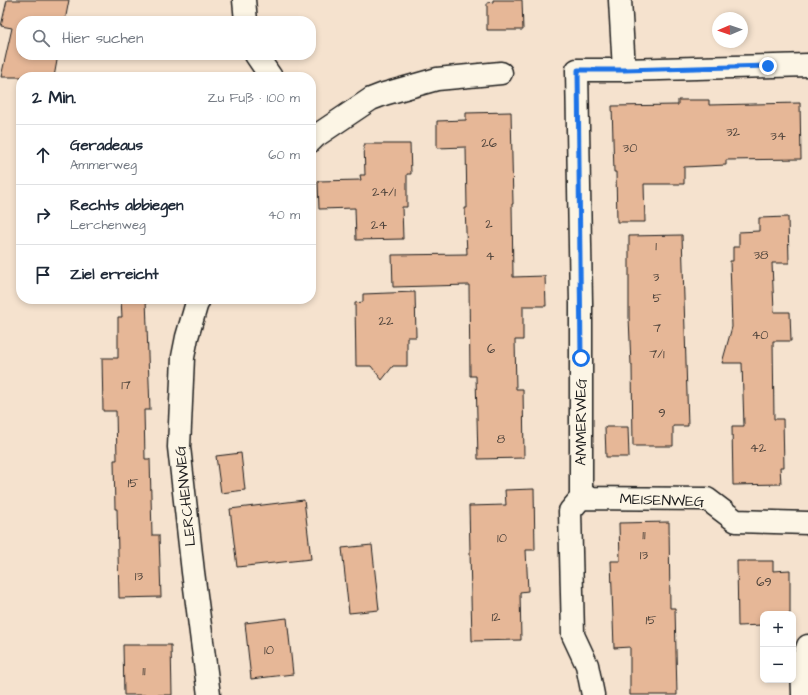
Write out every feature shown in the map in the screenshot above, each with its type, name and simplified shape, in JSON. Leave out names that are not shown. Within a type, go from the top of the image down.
[{"type":"street","points":[[244,0],[246,16]]},
{"type":"street","points":[[620,0],[624,70],[808,65]]},
{"type":"street","points":[[259,60],[268,72]]},
{"type":"street","name":"AMMERWEG","points":[[581,498],[581,303],[578,70],[624,70]]},
{"type":"street","points":[[316,133],[370,99],[384,94],[437,80],[501,73]]},
{"type":"street","name":"LERCHENWEG","points":[[197,304],[183,357],[179,447],[209,695]]},
{"type":"street","points":[[581,498],[570,511],[573,635],[587,666],[592,695]]},
{"type":"street","name":"MEISENWEG","points":[[581,498],[707,499],[736,521],[808,523]]},
{"type":"street","points":[[803,695],[802,663],[808,646]]},
{"type":"building","points":[[7,0],[69,0],[66,16],[16,16],[16,60],[57,60],[55,72],[16,72],[16,77],[1,77],[12,28],[1,26]]},
{"type":"building","points":[[493,0],[522,0],[523,30],[487,30],[487,3],[493,2]]},
{"type":"building","points":[[678,100],[709,100],[709,105],[800,103],[801,159],[726,160],[726,165],[684,167],[684,184],[644,184],[645,222],[617,222],[612,106],[678,105]]},
{"type":"building","points":[[511,112],[513,277],[545,276],[546,306],[523,306],[523,340],[515,340],[516,389],[523,389],[524,458],[478,459],[476,376],[470,376],[469,285],[393,287],[392,255],[467,254],[465,208],[467,208],[466,147],[437,148],[437,121],[466,120],[466,113]]},
{"type":"building","points":[[364,144],[410,144],[411,174],[407,174],[407,207],[402,207],[403,239],[356,240],[355,208],[319,209],[318,181],[361,180],[360,175],[365,175]]},
{"type":"building","points":[[788,217],[789,263],[772,263],[774,312],[790,312],[791,341],[773,341],[774,419],[783,419],[784,467],[780,467],[781,484],[733,485],[732,426],[744,426],[742,363],[722,363],[732,327],[730,261],[733,261],[733,247],[739,247],[739,232],[759,231],[759,218]]},
{"type":"building","points":[[682,235],[688,426],[673,426],[673,446],[633,446],[632,365],[629,317],[629,236]]},
{"type":"building","points":[[415,292],[416,337],[407,337],[407,366],[393,366],[382,380],[371,366],[356,366],[355,303],[363,302],[363,294]]},
{"type":"building","points":[[121,304],[146,304],[150,410],[144,410],[145,459],[150,459],[152,535],[159,535],[161,597],[119,598],[117,509],[115,509],[114,460],[117,460],[116,411],[103,411],[102,358],[118,358],[118,317],[122,317]]},
{"type":"building","points":[[605,427],[628,427],[629,457],[606,457]]},
{"type":"building","points":[[241,453],[245,490],[221,493],[216,456]]},
{"type":"building","points":[[534,489],[535,550],[526,550],[528,591],[520,592],[521,640],[472,641],[469,506],[506,505],[505,490]]},
{"type":"building","points":[[304,500],[311,559],[237,567],[230,509]]},
{"type":"building","points":[[669,522],[670,608],[675,608],[677,695],[630,695],[630,647],[614,648],[611,561],[620,561],[619,523]]},
{"type":"building","points":[[372,545],[379,610],[349,613],[342,548]]},
{"type":"building","points":[[737,561],[773,561],[773,571],[790,570],[790,611],[760,611],[760,625],[738,626]]},
{"type":"building","points":[[287,618],[293,674],[251,679],[245,623]]},
{"type":"building","points":[[123,645],[171,645],[172,695],[124,695]]},
{"type":"route","points":[[581,358],[578,70],[768,66]]}]
